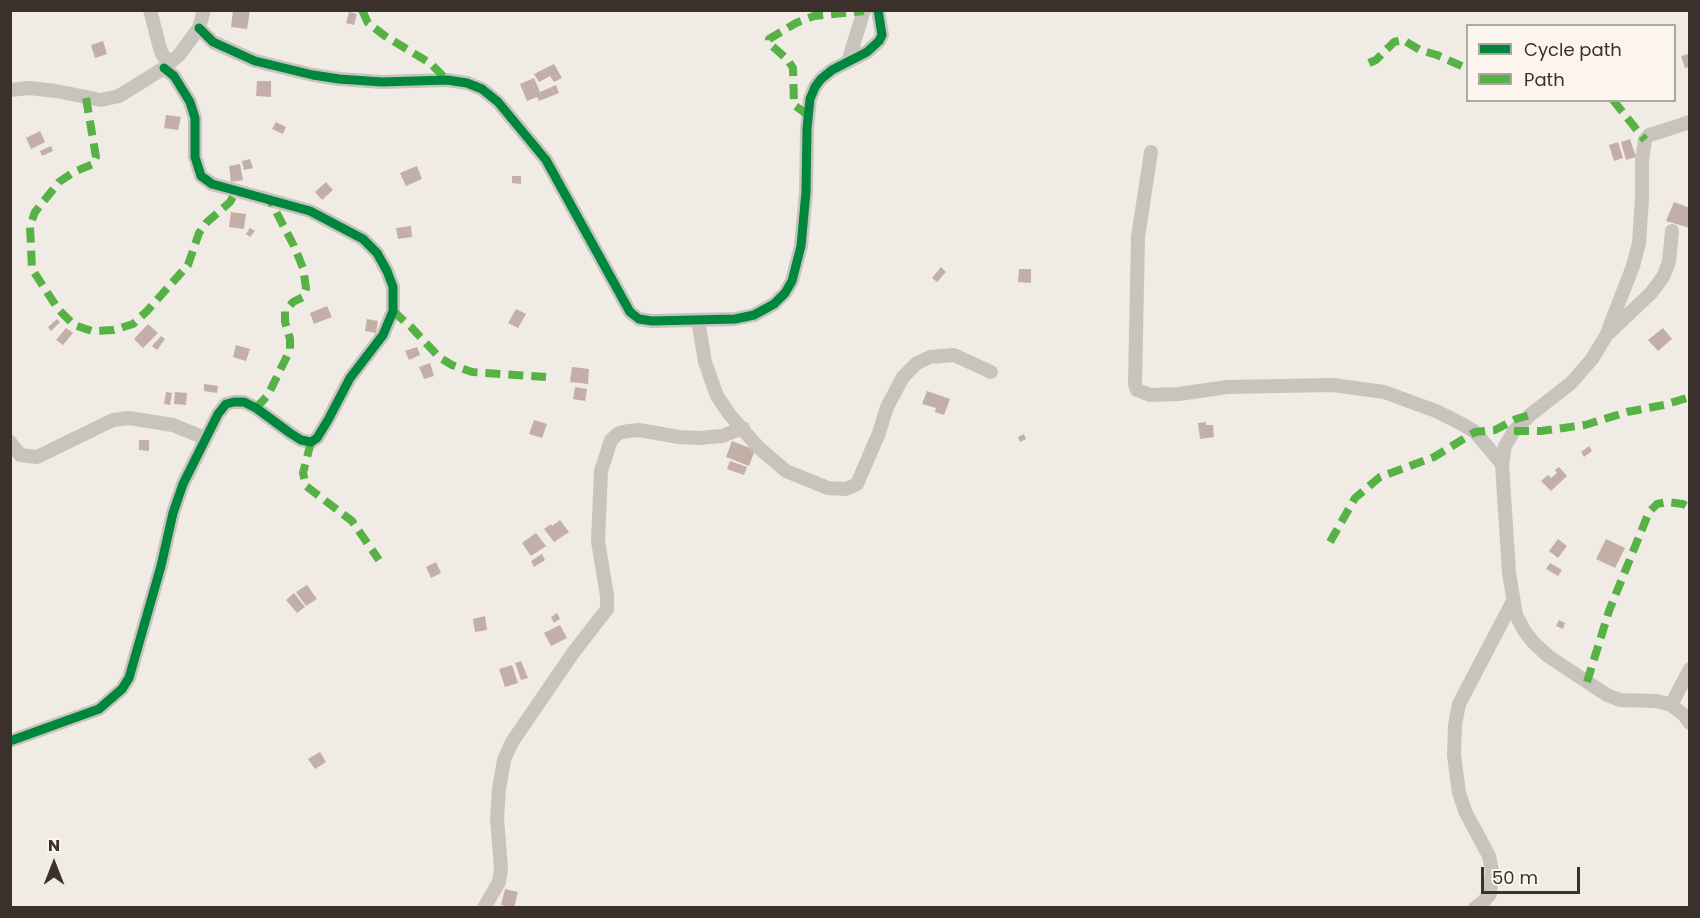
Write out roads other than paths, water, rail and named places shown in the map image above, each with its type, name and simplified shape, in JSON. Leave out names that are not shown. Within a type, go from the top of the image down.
[{"type":"street","points":[[10,741],[99,709],[122,689],[129,678],[173,513],[183,484],[205,438],[226,404],[243,402],[256,408],[290,434],[311,442],[317,438],[328,420],[350,378],[383,335],[393,311],[394,293],[387,271],[377,253],[363,239],[310,211],[236,192],[206,182],[201,176],[197,167],[195,118],[186,93],[166,66],[150,10]]},
{"type":"street","points":[[10,90],[29,88],[101,100],[125,93],[166,66],[178,55],[199,28],[204,10]]},
{"type":"street","points":[[848,62],[864,10]]},
{"type":"street","points":[[199,28],[213,42],[255,61],[313,75],[339,80],[382,82],[447,80],[467,83],[482,89],[498,102],[546,160],[630,312],[639,319],[652,321],[698,320],[735,319],[754,315],[774,304],[785,293],[792,281],[801,246],[807,192],[807,128],[810,99],[821,79],[867,52],[879,41],[882,34],[879,10]]},
{"type":"street","points":[[1689,122],[1649,135],[1645,140],[1642,160],[1639,243],[1633,266],[1606,336],[1592,359],[1571,383],[1530,415],[1514,431],[1505,446],[1502,464],[1507,554],[1513,601],[1516,615],[1534,643],[1548,656],[1607,695],[1620,700],[1657,701],[1671,705],[1684,715],[1689,723]]},
{"type":"street","points":[[1151,153],[1138,237],[1135,384],[1137,390],[1150,395],[1179,394],[1227,387],[1333,385],[1383,392],[1436,411],[1462,424],[1474,432],[1502,464]]},
{"type":"street","points":[[1606,336],[1651,293],[1663,277],[1669,262],[1672,231]]},
{"type":"street","points":[[698,320],[705,362],[717,396],[730,415],[759,448],[786,471],[828,488],[846,489],[856,484],[879,433],[887,407],[903,377],[917,363],[930,357],[954,356],[991,372]]},
{"type":"street","points":[[10,442],[20,455],[37,457],[113,420],[129,418],[173,424],[205,438]]},
{"type":"street","points":[[484,908],[499,882],[501,868],[497,818],[504,760],[512,742],[573,653],[607,609],[598,541],[601,471],[611,440],[619,433],[639,430],[698,438],[722,436],[743,428]]},
{"type":"street","points":[[1475,908],[1490,894],[1492,871],[1489,856],[1466,813],[1460,793],[1454,755],[1455,725],[1460,704],[1513,601]]},
{"type":"street","points":[[1671,705],[1689,669]]}]
